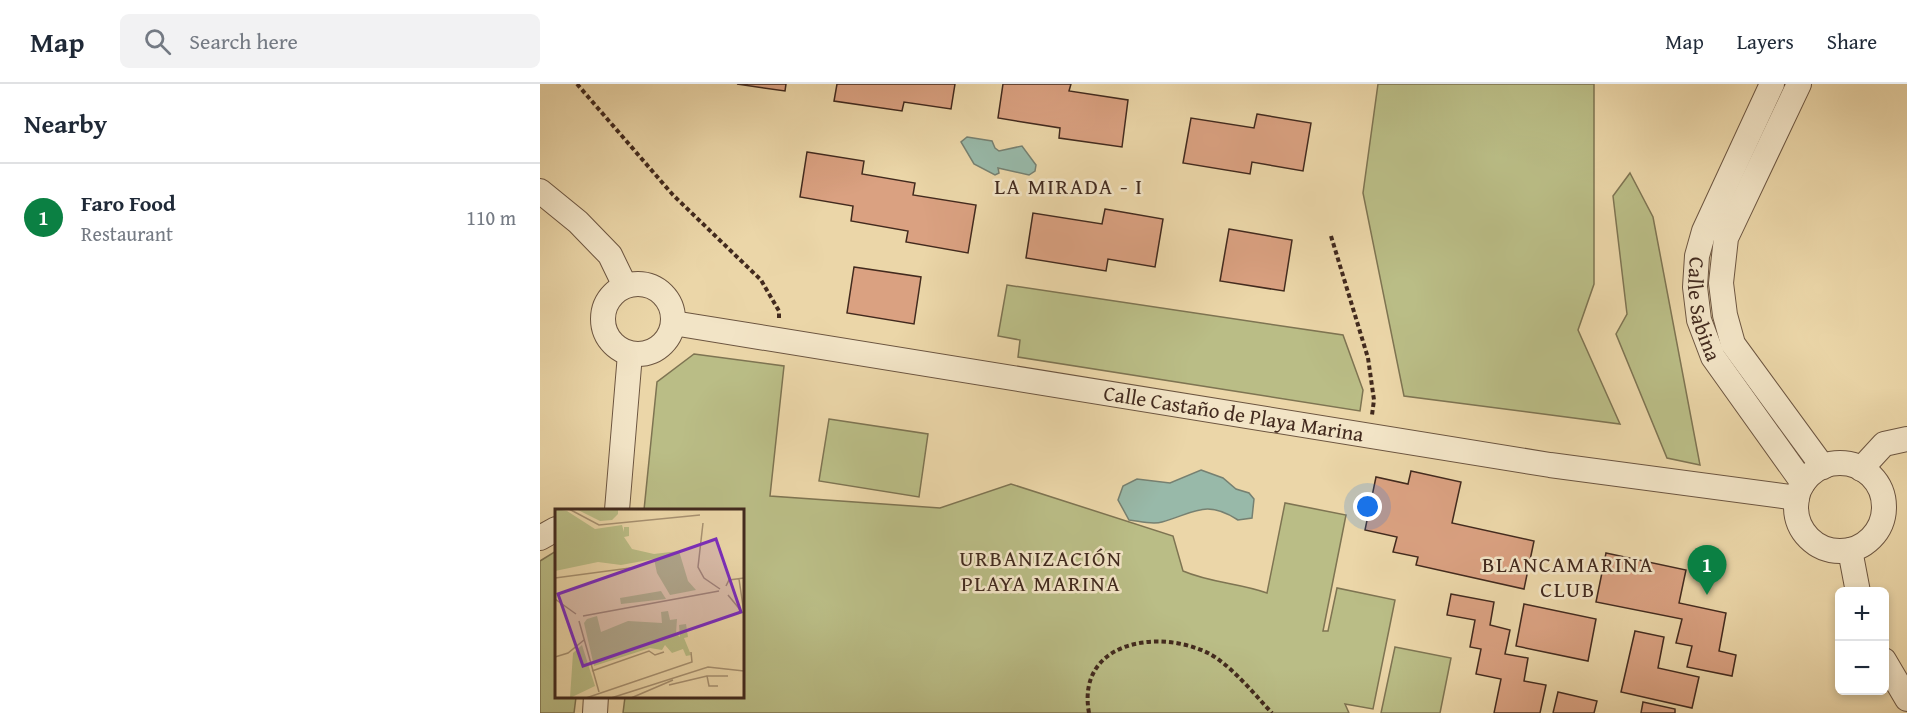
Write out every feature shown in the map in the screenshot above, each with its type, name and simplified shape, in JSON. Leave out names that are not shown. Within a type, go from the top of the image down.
[{"type":"street","name":"Calle Sabina","points":[[1772,84],[1704,231],[1697,256],[1695,287],[1700,320],[1713,357],[1800,490]]},
{"type":"street","name":"Calle Sabina","points":[[1799,84],[1726,238],[1721,284],[1725,315],[1734,344],[1823,467]]},
{"type":"street","points":[[540,191],[578,222],[610,255],[625,286]]},
{"type":"street","points":[[648,285],[659,291],[670,305],[673,323],[663,344],[653,351],[630,354],[611,342],[602,322],[608,301],[625,286],[648,285]]},
{"type":"street","name":"Calle Castaño de Playa Marina","points":[[673,323],[1577,470],[1800,490]]},
{"type":"street","points":[[617,509],[630,354]]},
{"type":"street","points":[[1861,469],[1884,444],[1907,439]]},
{"type":"street","points":[[1832,464],[1847,464],[1861,469],[1873,478],[1881,491],[1884,506],[1882,522],[1874,535],[1863,545],[1850,550],[1830,549],[1811,540],[1802,530],[1797,517],[1800,490],[1823,467],[1832,464]]},
{"type":"street","points":[[540,538],[555,530]]},
{"type":"street","points":[[1850,550],[1857,587]]},
{"type":"street","points":[[1889,668],[1907,699]]},
{"type":"street","points":[[595,713],[596,698]]},
{"type":"path","points":[[577,84],[673,195],[761,280],[779,311],[777,340]]},
{"type":"path","points":[[1331,236],[1368,358],[1374,400],[1370,436]]},
{"type":"path","points":[[1089,713],[1085,695],[1101,660],[1128,643],[1172,641],[1209,653],[1248,686],[1272,713]]},
{"type":"green space","points":[[1378,84],[1594,84],[1594,284],[1578,330],[1620,424],[1404,396],[1363,193]]},
{"type":"green space","points":[[1630,173],[1653,217],[1700,465],[1667,458],[1616,334],[1627,314],[1613,196]]},
{"type":"green space","points":[[1007,285],[1343,335],[1363,390],[1360,411],[1018,357],[1020,340],[998,336]]},
{"type":"green space","points":[[694,354],[784,366],[770,496],[940,508],[1011,484],[1173,536],[1183,571],[1267,593],[1285,503],[1346,515],[1323,631],[1328,631],[1337,588],[1395,600],[1373,709],[1345,704],[1349,713],[623,713],[625,698],[744,698],[744,509],[644,509],[657,382]]},
{"type":"green space","points":[[829,419],[928,434],[919,497],[819,481]]},
{"type":"green space","points":[[555,552],[555,698],[576,698],[574,713],[540,713],[540,561]]},
{"type":"green space","points":[[1395,647],[1451,658],[1440,713],[1381,713]]},
{"type":"shaded area","points":[[967,137],[992,141],[999,151],[1022,146],[1036,165],[1035,171],[1029,175],[998,168],[999,173],[995,175],[974,164],[961,142]]},
{"type":"shaded area","points":[[1201,470],[1223,478],[1236,489],[1249,493],[1254,499],[1252,518],[1238,520],[1217,510],[1208,509],[1162,522],[1129,520],[1118,500],[1123,486],[1137,479],[1170,483]]},
{"type":"building","points":[[737,84],[786,84],[785,91]]},
{"type":"building","points":[[837,84],[955,84],[951,109],[904,102],[902,111],[834,101]]},
{"type":"building","points":[[1003,84],[1071,84],[1069,91],[1128,100],[1122,147],[1059,138],[1060,128],[998,118]]},
{"type":"building","points":[[1257,114],[1311,123],[1303,171],[1252,162],[1250,174],[1183,163],[1191,118],[1254,128]]},
{"type":"building","points":[[807,152],[864,161],[862,174],[915,183],[913,195],[976,205],[968,253],[906,242],[908,231],[851,221],[853,206],[800,197]]},
{"type":"building","points":[[1105,209],[1163,219],[1155,267],[1108,259],[1106,271],[1026,258],[1033,213],[1102,224]]},
{"type":"building","points":[[1229,229],[1292,240],[1284,291],[1220,281]]},
{"type":"building","points":[[854,267],[921,277],[914,324],[847,313]]},
{"type":"building","points":[[1411,471],[1461,482],[1452,523],[1534,541],[1524,589],[1416,565],[1418,557],[1393,552],[1397,537],[1365,530],[1376,477],[1408,484]]},
{"type":"building","points":[[1606,553],[1686,570],[1679,603],[1726,613],[1719,651],[1736,655],[1732,676],[1687,667],[1692,646],[1676,643],[1682,619],[1596,602]]},
{"type":"building","points":[[1451,594],[1494,602],[1490,625],[1510,630],[1505,654],[1528,658],[1524,681],[1546,685],[1540,713],[1494,713],[1501,679],[1476,674],[1481,649],[1470,647],[1475,620],[1447,615]]},
{"type":"building","points":[[1524,604],[1596,619],[1588,661],[1516,646]]},
{"type":"building","points":[[1635,631],[1664,637],[1658,668],[1699,677],[1692,708],[1621,692]]},
{"type":"building","points":[[1558,692],[1597,701],[1594,713],[1553,713]]},
{"type":"building","points":[[1643,702],[1675,709],[1675,713],[1641,713]]},
{"type":"place","name":"Faro Food","points":[[1707,595]]},
{"type":"district","name":"LA MIRADA - I","points":[[1069,186]]},
{"type":"district","name":"URBANIZACIÓN PLAYA MARINA","points":[[1041,570]]},
{"type":"district","name":"BLANCAMARINA CLUB","points":[[1568,576]]}]
